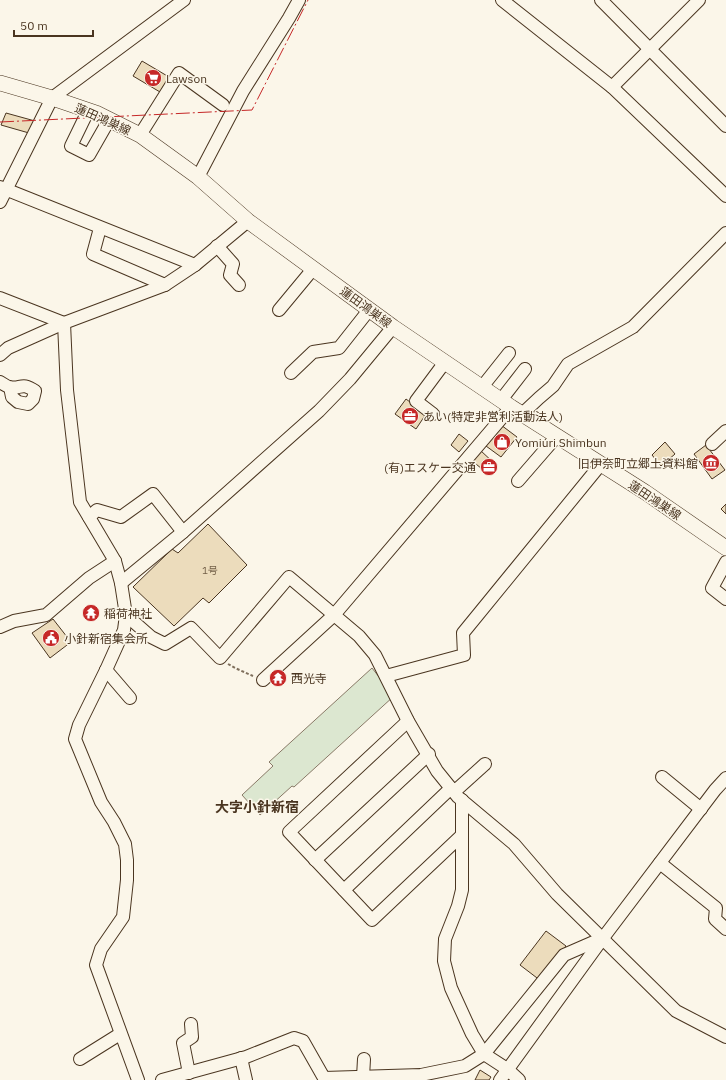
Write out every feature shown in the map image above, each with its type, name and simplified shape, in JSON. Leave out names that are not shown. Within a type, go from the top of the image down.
[{"type":"main road","name":"蓮田鴻巣線","points":[[0,83],[88,110],[140,135],[198,177],[248,221],[393,327],[512,407],[645,492],[726,548]]},
{"type":"street","points":[[0,202],[3,188],[52,98],[184,0]]},
{"type":"street","points":[[198,177],[243,91],[299,0]]},
{"type":"street","points":[[502,0],[612,87],[726,196]]},
{"type":"street","points":[[601,0],[726,126]]},
{"type":"street","points":[[612,87],[699,0]]},
{"type":"street","points":[[140,135],[180,73],[223,105]]},
{"type":"street","points":[[88,110],[71,146],[89,155],[109,120]]},
{"type":"street","points":[[3,188],[195,265]]},
{"type":"street","points":[[0,354],[8,348],[64,323],[165,285],[195,265],[248,221]]},
{"type":"street","points":[[100,228],[93,254],[165,285]]},
{"type":"street","points":[[512,407],[539,398],[554,386],[568,364],[633,327],[726,233]]},
{"type":"street","points":[[217,246],[233,264],[230,275],[239,285]]},
{"type":"street","points":[[279,310],[313,269]]},
{"type":"street","points":[[0,298],[64,323]]},
{"type":"street","points":[[291,373],[313,352],[339,348],[369,310]]},
{"type":"street","points":[[64,323],[67,390],[80,502],[115,561],[121,583],[126,615],[124,630],[79,725],[76,739],[101,802],[114,822],[125,844],[127,880],[123,917],[101,949],[96,965],[138,1080]]},
{"type":"street","points":[[121,583],[183,532],[319,411],[350,379],[393,327]]},
{"type":"street","points":[[482,387],[509,353]]},
{"type":"street","points":[[433,414],[416,401],[445,362]]},
{"type":"street","points":[[263,680],[334,615],[512,407],[525,369]]},
{"type":"street","points":[[712,444],[726,431]]},
{"type":"street","points":[[518,481],[557,436]]},
{"type":"street","points":[[386,676],[464,655],[463,632],[601,464]]},
{"type":"street","points":[[88,517],[97,510],[121,517],[153,494],[183,532]]},
{"type":"street","points":[[0,627],[14,621],[46,614],[89,578],[115,561]]},
{"type":"street","points":[[726,562],[712,588],[726,599]]},
{"type":"street","points":[[126,615],[151,637],[165,644],[191,628],[220,658],[289,577],[359,636],[375,655],[408,720],[429,754],[437,771],[455,793],[514,844],[558,894],[676,1011],[726,1037]]},
{"type":"street","points":[[106,670],[130,698]]},
{"type":"street","points":[[408,720],[289,832],[372,920],[462,835]]},
{"type":"street","points":[[315,860],[429,754]]},
{"type":"street","points":[[344,890],[455,793],[485,764]]},
{"type":"street","points":[[662,777],[700,809]]},
{"type":"street","points":[[500,1080],[603,938],[700,809],[726,778]]},
{"type":"street","points":[[455,793],[462,835],[462,890],[445,939],[444,961],[450,988],[472,1034],[484,1054],[507,1069],[519,1080]]},
{"type":"street","points":[[660,863],[716,908],[715,919],[726,929]]},
{"type":"street","points":[[162,1080],[241,1058],[294,1038],[304,1041],[324,1078],[409,1078],[465,1066],[484,1054],[564,955],[603,938]]},
{"type":"street","points":[[188,1073],[184,1043],[192,1037],[191,1024]]},
{"type":"street","points":[[80,1059],[120,1034]]},
{"type":"street","points":[[241,1058],[246,1080]]},
{"type":"street","points":[[363,1077],[364,1059]]},
{"type":"path","points":[[220,658],[235,668],[263,680]]},
{"type":"green space","points":[[372,668],[394,696],[294,787],[292,786],[260,815],[242,795],[273,766],[269,762]]},
{"type":"building","points":[[142,61],[169,77],[160,92],[133,76]]},
{"type":"building","points":[[6,113],[35,121],[29,133],[1,125]]},
{"type":"building","points":[[406,399],[426,414],[416,429],[395,414]]},
{"type":"building","points":[[501,425],[517,437],[501,457],[486,446]]},
{"type":"building","points":[[459,434],[468,441],[459,452],[451,445]]},
{"type":"building","points":[[665,442],[675,454],[661,466],[652,455]]},
{"type":"building","points":[[706,445],[725,470],[712,479],[694,454]]},
{"type":"building","points":[[480,450],[495,464],[487,473],[471,460]]},
{"type":"building","points":[[726,504],[726,514],[721,509]]},
{"type":"building","points":[[208,524],[247,565],[209,603],[203,598],[174,626],[133,587],[172,549],[178,553]]},
{"type":"building","points":[[53,619],[71,642],[50,658],[32,633]]},
{"type":"building","points":[[546,931],[566,946],[541,981],[520,965]]},
{"type":"building","points":[[480,1070],[491,1077],[489,1080],[475,1080]]},
{"type":"power","points":[[0,122],[252,110],[308,0]]},
{"type":"place","name":"Lawson","points":[[153,78]]},
{"type":"place","name":"あい(特定非営利活動法人)","points":[[410,416]]},
{"type":"place","name":"Yomiuri Shimbun","points":[[502,442]]},
{"type":"place","name":"旧伊奈町立郷土資料館","points":[[711,463]]},
{"type":"place","name":"(有)エスケー交通","points":[[489,467]]},
{"type":"place","name":"稲荷神社","points":[[91,613]]},
{"type":"place","name":"小針新宿集会所","points":[[51,638]]},
{"type":"place","name":"西光寺","points":[[278,678]]},
{"type":"district","name":"大字小針新宿","points":[[257,807]]}]
